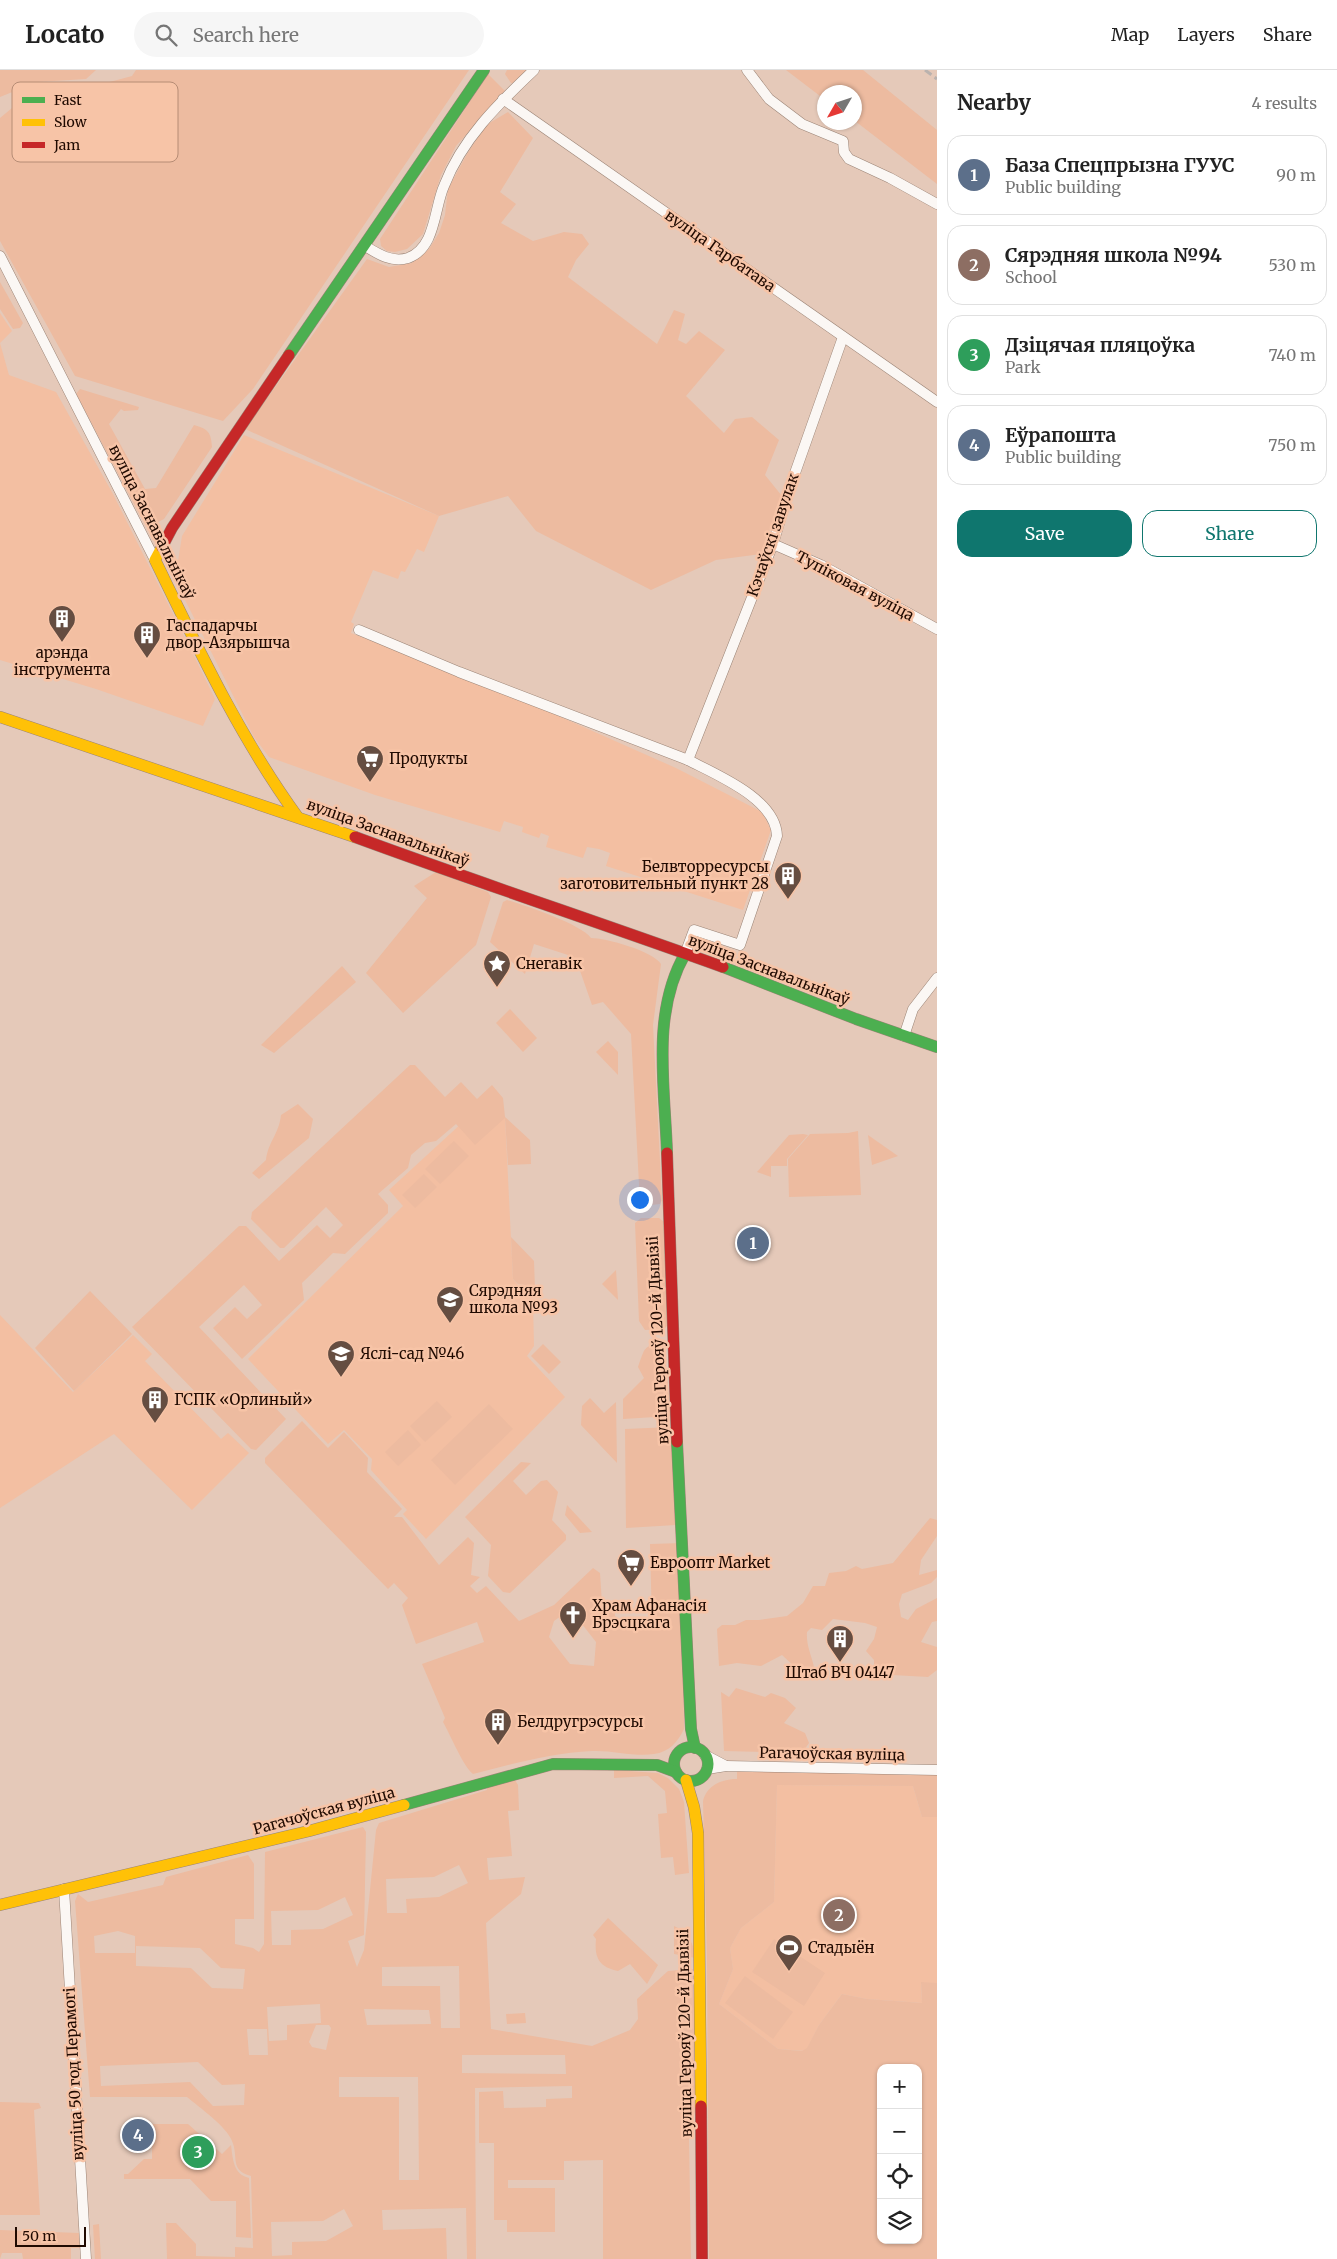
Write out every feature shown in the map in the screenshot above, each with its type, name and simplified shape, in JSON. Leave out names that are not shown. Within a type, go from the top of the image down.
[{"type":"street","points":[[156,560],[172,528],[226,447],[484,70]]},
{"type":"street","points":[[365,246],[392,259],[408,258],[424,245],[436,220],[443,187],[470,138],[503,99],[534,70]]},
{"type":"street","points":[[747,70],[769,99],[802,124],[843,141],[844,152],[849,159],[937,204]]},
{"type":"street","name":"вуліца Гарбатава","points":[[503,99],[937,402]]},
{"type":"street","name":"вуліца Заснавальнікаў","points":[[0,256],[156,560],[237,725],[273,785],[297,816],[501,891],[685,954],[937,1047]]},
{"type":"street","name":"Кэчаўскі завулак","points":[[688,760],[774,544],[789,490],[844,337]]},
{"type":"street","name":"Тупіковая вуліца","points":[[774,544],[821,565],[937,630]]},
{"type":"street","name":"вуліца Заснавальнікаў","points":[[359,630],[459,672],[688,760],[755,798],[765,807],[777,826],[777,836],[740,946],[694,930],[685,954]]},
{"type":"street","points":[[0,717],[297,816]]},
{"type":"street","name":"вуліца Герояў 120-й Дывізіі","points":[[685,954],[674,977],[664,1011],[663,1024],[674,1374],[691,1729],[685,1751]]},
{"type":"street","points":[[904,1036],[913,1009],[937,978]]},
{"type":"street","points":[[685,1751],[705,1756],[707,1770],[692,1780],[676,1772],[674,1766],[685,1751]]},
{"type":"street","name":"Рагачоўская вуліца","points":[[657,1765],[685,1751]]},
{"type":"street","name":"Рагачоўская вуліца","points":[[705,1756],[726,1766]]},
{"type":"street","name":"Рагачоўская вуліца","points":[[0,1904],[309,1832],[541,1766],[574,1763],[657,1765],[676,1772]]},
{"type":"street","name":"Рагачоўская вуліца","points":[[707,1770],[726,1766],[937,1770]]},
{"type":"street","name":"вуліца Герояў 120-й Дывізіі","points":[[692,1780],[697,1830],[698,1873],[702,2259]]},
{"type":"street","name":"вуліца 50 год Перамогі","points":[[64,1889],[86,2259]]},
{"type":"shaded area","points":[[0,70],[96,70],[86,79],[12,82],[12,92],[0,97]]},
{"type":"shaded area","points":[[136,70],[469,70],[253,389],[223,421],[75,376],[0,241],[0,118],[12,108],[12,162],[178,162],[178,82],[110,82],[132,76]]},
{"type":"shaded area","points":[[507,70],[532,70],[517,84],[511,83],[505,74]]},
{"type":"shaded area","points":[[786,70],[863,70],[937,130],[937,184],[862,126],[862,85],[817,85],[817,94]]},
{"type":"shaded area","points":[[488,74],[505,91],[456,146],[441,175],[423,234],[407,249],[395,252],[387,251],[381,246],[380,239]]},
{"type":"shaded area","points":[[508,112],[533,138],[500,192],[516,204],[501,223],[533,241],[564,232],[582,234],[589,244],[576,260],[568,277],[657,344],[674,310],[685,314],[678,340],[686,344],[699,331],[725,350],[686,396],[724,433],[735,419],[752,417],[779,440],[765,475],[782,496],[761,554],[716,560],[651,590],[536,531],[508,496],[439,516],[245,429],[367,259],[389,267],[412,263],[429,249],[439,233],[445,215],[448,189],[467,154],[486,125]]},
{"type":"shaded area","points":[[0,282],[23,323],[20,328],[13,329],[0,309]]},
{"type":"shaded area","points":[[0,313],[12,331],[0,343]]},
{"type":"shaded area","points":[[0,343],[9,375],[56,392],[113,494],[215,699],[203,726],[96,689],[0,660]]},
{"type":"shaded area","points":[[80,389],[139,407],[138,410],[124,411],[121,409],[109,424],[145,489],[156,488],[194,425],[208,432],[212,447],[164,519],[154,524],[142,519],[76,394]]},
{"type":"shaded area","points":[[244,435],[439,516],[424,552],[417,549],[405,572],[401,571],[398,579],[373,570],[351,622],[354,624],[351,633],[518,698],[676,768],[762,812],[771,830],[743,910],[606,866],[610,853],[599,849],[587,847],[583,858],[546,847],[549,836],[541,833],[539,838],[522,832],[523,827],[504,821],[500,832],[375,795],[269,757],[254,737],[175,580],[182,536]]},
{"type":"shaded area","points":[[436,872],[488,892],[491,897],[476,945],[403,1013],[366,973],[427,898],[414,886]]},
{"type":"shaded area","points":[[507,900],[565,921],[591,938],[618,943],[649,954],[661,964],[653,1025],[662,1200],[660,1204],[643,1206],[640,1203],[631,1034],[603,1002],[592,1005],[578,965],[568,955],[534,944],[525,974],[490,942],[503,902]]},
{"type":"shaded area","points":[[342,966],[356,982],[274,1053],[261,1045]]},
{"type":"shaded area","points":[[510,1009],[537,1038],[523,1052],[496,1023]]},
{"type":"shaded area","points":[[608,1041],[618,1052],[618,1075],[596,1052]]},
{"type":"shaded area","points":[[410,1065],[415,1065],[445,1097],[461,1082],[477,1099],[492,1085],[503,1098],[505,1117],[530,1140],[531,1164],[508,1165],[505,1118],[475,1145],[456,1124],[436,1141],[425,1143],[411,1155],[408,1168],[378,1194],[388,1205],[388,1213],[345,1254],[333,1253],[302,1283],[304,1300],[242,1359],[213,1328],[235,1307],[247,1319],[262,1305],[244,1285],[199,1327],[286,1419],[256,1450],[251,1449],[132,1327],[239,1226],[246,1226],[279,1261],[317,1225],[330,1238],[343,1225],[326,1207],[284,1248],[280,1248],[251,1219],[252,1212]]},
{"type":"shaded area","name":"Сярэдняя школа №93","points":[[488,1099],[505,1117],[513,1279],[533,1302],[534,1346],[527,1356],[565,1397],[426,1539],[403,1514],[407,1510],[371,1470],[372,1459],[344,1430],[328,1444],[248,1359],[403,1206],[389,1190]]},
{"type":"shaded area","points":[[298,1104],[313,1119],[309,1138],[259,1179],[252,1173],[266,1160],[281,1115]]},
{"type":"shaded area","points":[[858,1131],[861,1195],[789,1197],[788,1159],[810,1134]]},
{"type":"shaded area","points":[[789,1135],[808,1135],[787,1159],[787,1166],[771,1166],[771,1177],[757,1172]]},
{"type":"shaded area","points":[[868,1135],[898,1156],[872,1165]]},
{"type":"shaded area","points":[[454,1141],[469,1156],[440,1184],[425,1169]]},
{"type":"shaded area","points":[[424,1174],[437,1187],[415,1208],[402,1195]]},
{"type":"shaded area","points":[[641,1218],[659,1218],[664,1222],[669,1324],[664,1329],[645,1330],[639,1321],[635,1223]]},
{"type":"shaded area","points":[[511,1237],[534,1261],[535,1289],[525,1289],[525,1285],[518,1284],[513,1279]]},
{"type":"shaded area","points":[[616,1270],[618,1300],[602,1284]]},
{"type":"shaded area","points":[[90,1291],[132,1334],[74,1391],[35,1348]]},
{"type":"shaded area","points":[[0,1315],[73,1392],[133,1335],[152,1354],[145,1361],[221,1439],[228,1433],[249,1453],[192,1510],[114,1434],[0,1508]]},
{"type":"shaded area","points":[[664,1343],[671,1416],[623,1419],[623,1399],[644,1378],[638,1367],[644,1352],[648,1346]]},
{"type":"shaded area","points":[[543,1344],[561,1362],[549,1374],[531,1356]]},
{"type":"shaded area","points":[[590,1398],[604,1413],[616,1402],[617,1463],[581,1425],[582,1406]]},
{"type":"shaded area","points":[[437,1401],[452,1417],[425,1442],[410,1426]]},
{"type":"shaded area","points":[[489,1404],[513,1429],[455,1485],[431,1460]]},
{"type":"shaded area","points":[[302,1421],[328,1448],[344,1432],[368,1458],[367,1472],[402,1509],[394,1517],[402,1517],[439,1565],[468,1537],[474,1543],[471,1575],[480,1577],[470,1586],[477,1593],[486,1586],[519,1621],[554,1605],[593,1568],[600,1573],[602,1603],[614,1602],[615,1616],[627,1625],[652,1624],[650,1544],[682,1543],[684,1729],[679,1738],[669,1749],[654,1754],[639,1755],[600,1751],[577,1752],[473,1774],[461,1758],[443,1722],[445,1718],[422,1664],[484,1642],[477,1622],[416,1644],[402,1605],[408,1598],[394,1583],[388,1589],[265,1463],[265,1458]],"holes":[[[561,1616],[578,1619],[596,1642],[594,1666],[570,1664],[549,1637],[554,1621]]]},
{"type":"shaded area","points":[[671,1427],[676,1525],[626,1528],[625,1429]]},
{"type":"shaded area","points":[[408,1430],[421,1445],[398,1466],[385,1452]]},
{"type":"shaded area","points":[[521,1462],[531,1463],[513,1481],[526,1495],[541,1481],[547,1480],[558,1492],[552,1520],[566,1535],[566,1540],[510,1593],[503,1592],[488,1576],[491,1545],[465,1517]]},
{"type":"shaded area","points":[[567,1505],[592,1532],[580,1533],[565,1515]]},
{"type":"shaded area","points":[[930,1518],[937,1520],[937,1536],[921,1560],[919,1575],[937,1570],[937,1577],[931,1583],[902,1594],[899,1604],[901,1617],[908,1620],[916,1609],[937,1598],[937,1621],[932,1622],[921,1642],[937,1647],[937,1670],[928,1677],[874,1674],[874,1660],[866,1651],[874,1639],[877,1627],[865,1623],[833,1619],[822,1630],[811,1628],[807,1632],[808,1645],[814,1667],[797,1669],[782,1655],[761,1666],[737,1663],[719,1666],[717,1629],[722,1625],[735,1625],[746,1620],[787,1616],[803,1603],[813,1586],[825,1586],[829,1573],[846,1571],[856,1566],[862,1569],[893,1563]]},
{"type":"shaded area","points":[[736,1688],[765,1697],[771,1693],[785,1698],[796,1708],[784,1723],[805,1733],[809,1743],[802,1753],[724,1751],[721,1692],[729,1697]]},
{"type":"shaded area","points":[[737,1767],[937,1771],[937,1817],[922,1817],[913,1786],[777,1785],[774,1902],[741,1928],[730,1948],[733,1969],[719,2004],[778,2049],[802,2051],[807,2048],[819,2025],[842,1994],[867,1999],[922,2003],[921,1982],[937,1983],[937,2259],[709,2259],[707,1959],[703,1801],[705,1795],[712,1787],[726,1780],[737,1779]]},
{"type":"shaded area","points":[[614,1770],[658,1773],[668,1778],[679,1789],[684,1802],[689,1873],[675,1875],[673,1857],[661,1858],[658,1814],[667,1813],[665,1791],[648,1776],[614,1778]]},
{"type":"shaded area","points":[[515,1780],[518,1785],[519,1810],[508,1811],[512,1856],[487,1858],[489,1880],[525,1877],[521,1894],[486,1923],[491,2029],[592,2046],[630,2030],[638,2019],[637,1999],[668,1971],[693,1969],[697,2103],[689,2138],[691,2259],[603,2259],[603,2160],[564,2161],[564,2180],[508,2180],[508,2188],[555,2188],[555,2232],[507,2232],[507,2220],[494,2220],[494,2143],[479,2143],[479,2092],[503,2091],[504,2108],[546,2107],[546,2099],[572,2098],[572,2086],[475,2088],[476,2259],[467,2259],[466,2208],[382,2210],[383,2230],[446,2228],[447,2259],[167,2259],[166,2223],[176,2223],[196,2244],[196,2256],[235,2257],[235,2247],[253,2248],[251,2176],[237,2167],[234,2147],[225,2130],[187,2097],[90,2097],[75,1901],[78,1894],[88,1902],[163,1885],[166,1877],[248,1855],[254,1864],[254,1919],[235,1919],[235,1944],[253,1948],[259,1952],[264,1944],[265,1852],[363,1827],[366,1832],[364,1935],[348,1941],[357,1967],[364,1950],[376,1830],[379,1823],[487,1790],[487,1786]],"holes":[[[459,1865],[468,1883],[439,1897],[406,1899],[407,1913],[387,1913],[386,1879],[434,1877]],[[345,1897],[353,1915],[323,1929],[291,1930],[291,1945],[272,1945],[271,1911],[318,1910]],[[118,1931],[135,1936],[135,1953],[95,1953],[94,1936]],[[136,1946],[200,1948],[221,1968],[245,1969],[243,1989],[212,1988],[191,1968],[136,1966]],[[459,1966],[460,2028],[441,2028],[440,1986],[382,1986],[382,1967]],[[320,2004],[321,2023],[287,2025],[287,2040],[269,2041],[267,2007]],[[364,2009],[429,2010],[431,2024],[367,2025]],[[316,2025],[329,2025],[331,2028],[326,2050],[312,2047],[309,2042]],[[247,2029],[267,2029],[268,2055],[249,2055]],[[462,2055],[565,2055],[566,2074],[462,2073]],[[198,2062],[222,2085],[245,2084],[244,2105],[213,2106],[190,2082],[101,2086],[100,2066]],[[339,2077],[418,2077],[419,2180],[399,2180],[399,2097],[339,2097]],[[344,2209],[353,2226],[326,2241],[292,2242],[292,2255],[272,2256],[271,2222],[323,2221]]]},
{"type":"shaded area","points":[[777,1785],[913,1786],[922,1817],[937,1817],[937,1983],[921,1983],[922,2003],[867,1999],[842,1994],[819,2025],[806,2051],[778,2049],[719,2004],[733,1969],[730,1948],[741,1928],[774,1902]]},
{"type":"shaded area","points":[[608,1918],[658,1965],[647,1984],[630,1964],[618,1971],[607,1967],[597,1957],[596,1939],[593,1935]]},
{"type":"shaded area","points":[[674,1926],[690,1939],[696,1958],[674,1954]]},
{"type":"shaded area","name":"Стадыён","points":[[774,1939],[825,1973],[804,2006],[752,1972]]},
{"type":"shaded area","points":[[745,1976],[793,2012],[773,2039],[725,2003]]},
{"type":"shaded area","points":[[525,2013],[526,2023],[507,2024],[506,2014]]},
{"type":"shaded area","points":[[0,2102],[39,2103],[41,2108],[34,2110],[40,2215],[0,2215]]},
{"type":"shaded area","points":[[152,2124],[188,2124],[222,2154],[231,2145],[233,2161],[237,2169],[249,2178],[251,2238],[236,2237],[236,2201],[211,2201],[190,2179],[124,2179],[124,2174],[128,2174],[144,2159],[152,2159]]},
{"type":"shaded area","points":[[99,2224],[101,2259],[95,2259],[93,2225]]},
{"type":"shaded area","points":[[0,2230],[79,2233],[80,2248],[71,2248],[71,2259],[23,2259],[22,2253],[2,2253],[0,2259]]},
{"type":"railway","points":[[925,70],[937,79]]},
{"type":"traffic: fast","points":[[289,355],[484,70]]},
{"type":"traffic: fast","points":[[667,1153],[662,1051],[664,1025],[674,977],[685,954]]},
{"type":"traffic: fast","points":[[723,967],[856,1019],[937,1047]]},
{"type":"traffic: fast","points":[[677,1442],[691,1729],[695,1748]]},
{"type":"traffic: fast","points":[[691,1747],[703,1752],[708,1764],[703,1776],[691,1781],[679,1776],[674,1764],[679,1752],[691,1747]]},
{"type":"traffic: fast","points":[[404,1805],[553,1764],[657,1765],[676,1772]]},
{"type":"traffic: slow","points":[[162,547],[155,560],[220,691],[256,755],[297,816]]},
{"type":"traffic: slow","points":[[0,717],[355,837]]},
{"type":"traffic: slow","points":[[686,1780],[694,1807],[698,1833],[701,2106]]},
{"type":"traffic: slow","points":[[0,1905],[309,1831],[404,1805]]},
{"type":"traffic: jam","points":[[162,547],[172,528],[289,355]]},
{"type":"traffic: jam","points":[[355,837],[723,967]]},
{"type":"traffic: jam","points":[[667,1153],[677,1442]]},
{"type":"traffic: jam","points":[[701,2106],[702,2259]]},
{"type":"place","name":"арэнда інструмента","points":[[62,643]]},
{"type":"place","name":"Гаспадарчы двор-Азярышча","points":[[147,659]]},
{"type":"place","name":"Продукты","points":[[370,783]]},
{"type":"place","name":"Белвторресурсы заготовительный пункт 28","points":[[788,900]]},
{"type":"place","name":"Снегавік","points":[[497,988]]},
{"type":"place","name":"База Спецпрызна ГУУС","points":[[753,1243]]},
{"type":"place","name":"Сярэдняя школа №93","points":[[450,1324]]},
{"type":"place","name":"Яслі-сад №46","points":[[341,1378]]},
{"type":"place","name":"ГСПК «Орлиный»","points":[[155,1424]]},
{"type":"place","name":"Евроопт Market","points":[[631,1587]]},
{"type":"place","name":"Храм Афанасія Брэсцкага","points":[[573,1639]]},
{"type":"place","name":"Штаб ВЧ 04147","points":[[840,1663]]},
{"type":"place","name":"Белдругрэсурсы","points":[[498,1746]]},
{"type":"place","name":"Сярэдняя школа №94","points":[[839,1915]]},
{"type":"place","name":"Стадыён","points":[[789,1972]]},
{"type":"place","name":"Еўрапошта","points":[[138,2135]]},
{"type":"place","name":"Дзіцячая пляцоўка","points":[[198,2152]]}]
